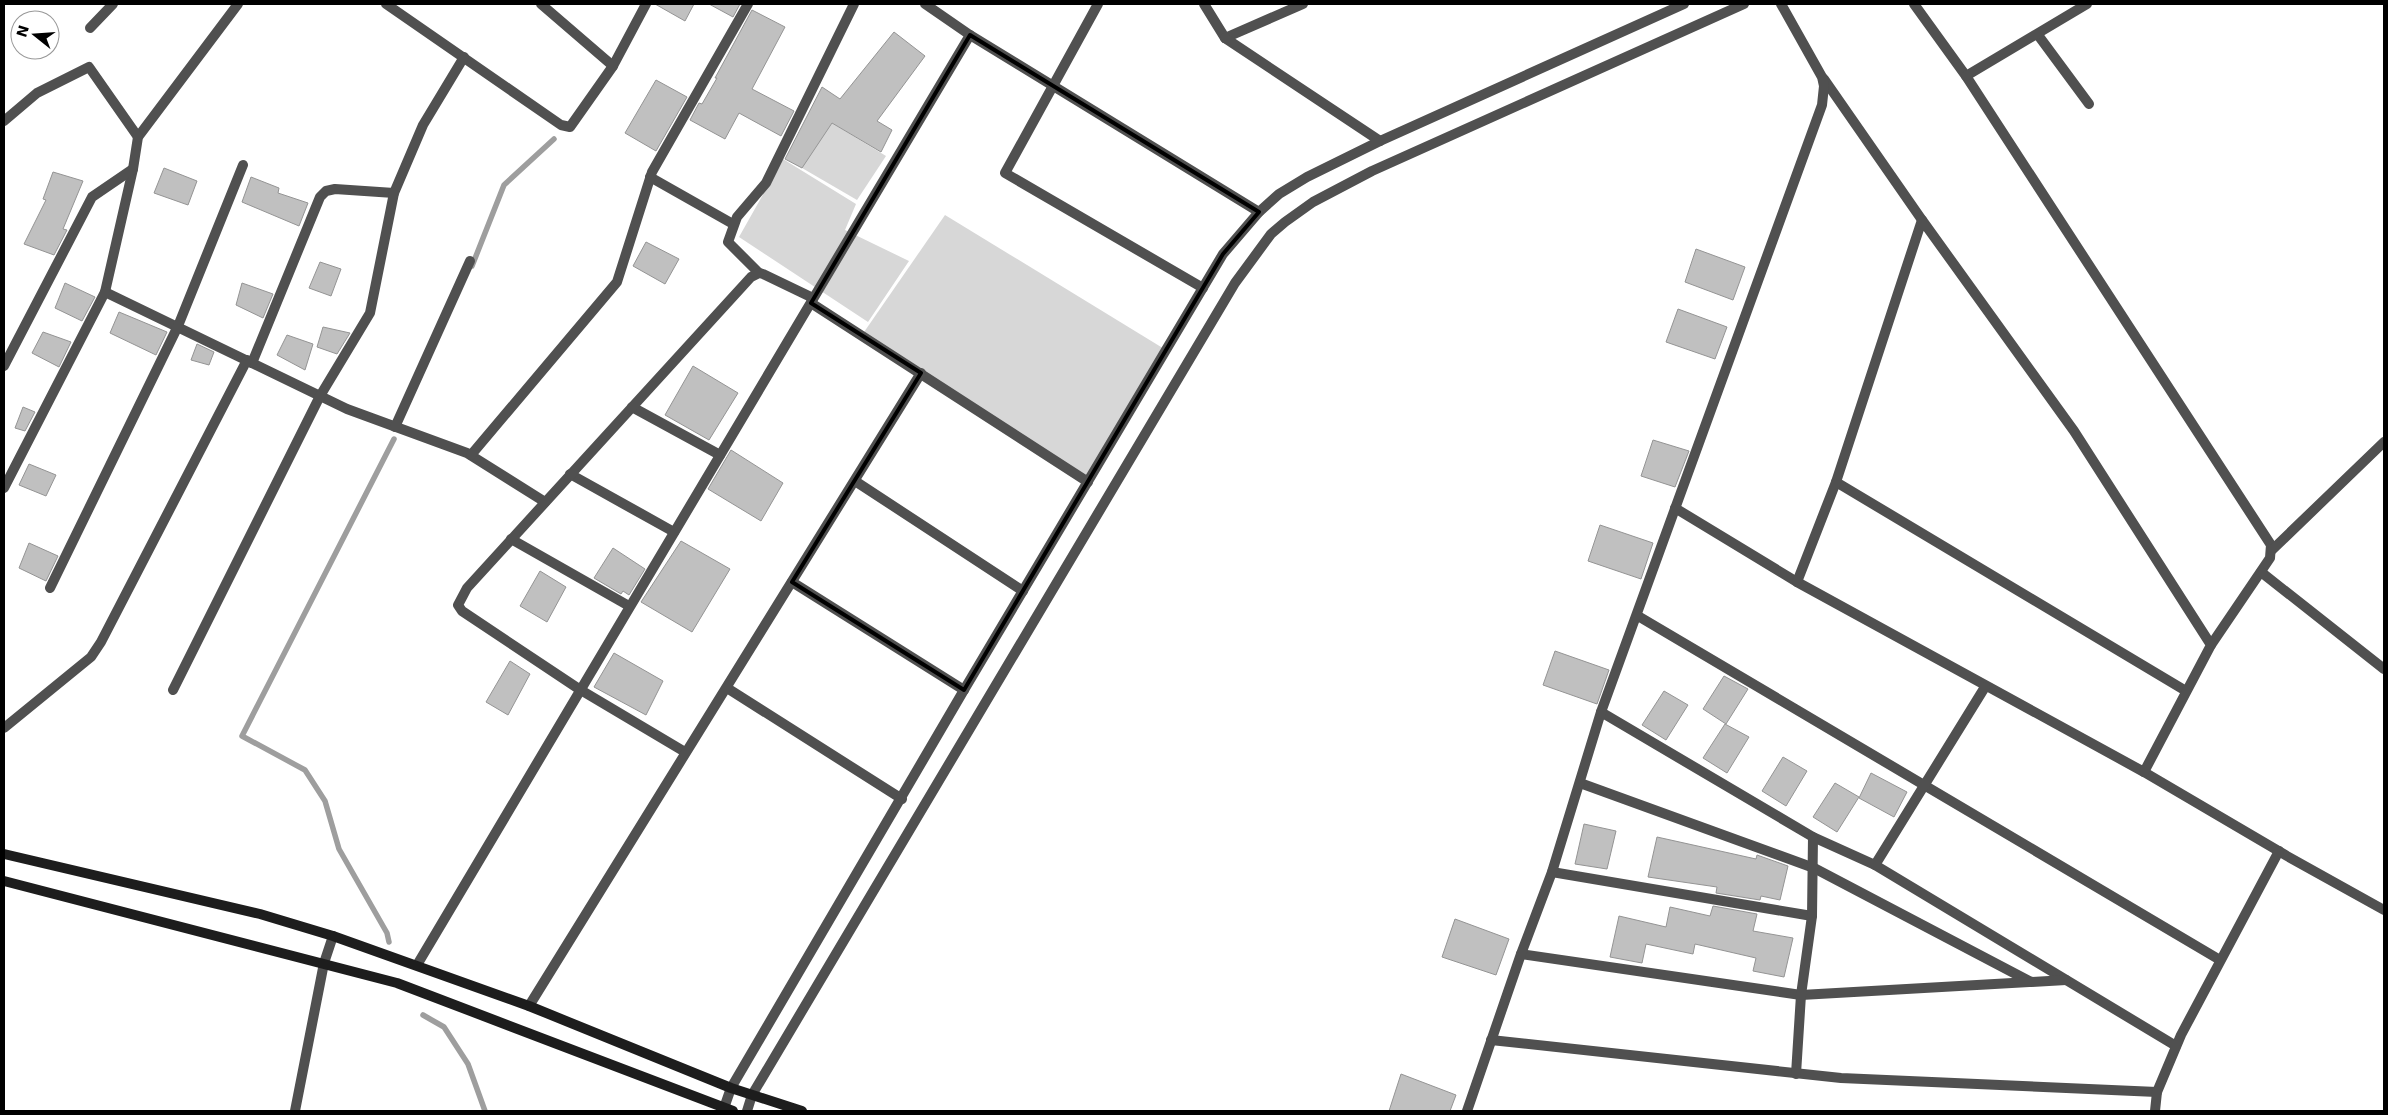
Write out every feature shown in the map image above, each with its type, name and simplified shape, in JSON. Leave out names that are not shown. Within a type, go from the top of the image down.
[{"type":"main road","points":[[4,854],[260,914],[333,936],[529,1006],[731,1088],[802,1111]]},
{"type":"main road","points":[[4,882],[397,983],[728,1110]]},
{"type":"street","points":[[90,28],[113,4]]},
{"type":"street","points":[[4,488],[104,292],[133,169],[138,137],[238,4]]},
{"type":"street","points":[[386,4],[565,126],[573,124],[613,66],[646,4]]},
{"type":"street","points":[[541,4],[613,66]]},
{"type":"street","points":[[471,455],[616,282],[650,177],[748,4]]},
{"type":"street","points":[[854,4],[766,183],[733,224],[728,242],[759,273],[812,300],[1088,482]]},
{"type":"street","points":[[925,4],[970,35],[1259,212]]},
{"type":"street","points":[[1098,4],[1005,173],[1203,288]]},
{"type":"street","points":[[1204,4],[1225,38],[1380,140]]},
{"type":"street","points":[[1225,38],[1303,4]]},
{"type":"street","points":[[728,1110],[731,1088],[902,799],[964,690],[1223,254],[1259,212],[1292,186],[1380,140],[1684,4]]},
{"type":"street","points":[[747,1111],[752,1095],[1230,291],[1271,234],[1313,202],[1372,171],[1744,4]]},
{"type":"street","points":[[1781,4],[1822,77],[2074,431],[2211,645]]},
{"type":"street","points":[[1914,4],[1966,76],[2272,550]]},
{"type":"street","points":[[1966,76],[2038,35],[2087,4]]},
{"type":"street","points":[[417,965],[579,689],[970,35]]},
{"type":"street","points":[[2038,35],[2089,104]]},
{"type":"street","points":[[172,690],[320,396],[370,313],[394,193],[423,125],[464,57]]},
{"type":"street","points":[[4,121],[37,93],[89,67],[138,137]]},
{"type":"street","points":[[1466,1111],[1552,872],[1601,712],[1638,616],[1675,508],[1822,105],[1824,86],[1822,77]]},
{"type":"street","points":[[50,588],[178,326],[243,165]]},
{"type":"street","points":[[4,366],[92,196],[133,169]]},
{"type":"street","points":[[650,177],[733,224]]},
{"type":"street","points":[[4,728],[91,657],[101,642],[250,361],[320,197],[326,191],[335,189],[394,193]]},
{"type":"street","points":[[1797,582],[1836,482],[1922,220]]},
{"type":"street","points":[[395,427],[470,261]]},
{"type":"street","points":[[685,752],[579,689],[462,611],[458,605],[467,588],[511,539],[751,276],[759,273]]},
{"type":"street","points":[[104,292],[347,409],[471,455],[545,502]]},
{"type":"street","points":[[529,1006],[921,373]]},
{"type":"street","points":[[632,407],[720,455]]},
{"type":"street","points":[[2144,772],[2211,645],[2270,558],[2272,550],[2384,442]]},
{"type":"street","points":[[570,474],[674,532]]},
{"type":"street","points":[[855,481],[1023,591]]},
{"type":"street","points":[[1836,482],[2186,691]]},
{"type":"street","points":[[1675,508],[1797,582],[1985,687],[2144,772],[2278,852],[2384,910]]},
{"type":"street","points":[[511,539],[629,606]]},
{"type":"street","points":[[2261,572],[2384,669]]},
{"type":"street","points":[[792,582],[964,690]]},
{"type":"street","points":[[1638,616],[2220,960]]},
{"type":"street","points":[[1875,865],[1985,687]]},
{"type":"street","points":[[727,688],[902,799]]},
{"type":"street","points":[[1601,712],[1813,837],[1875,865],[2176,1046]]},
{"type":"street","points":[[1580,783],[1814,868],[2031,982]]},
{"type":"street","points":[[1796,1074],[1800,995],[1812,916],[1813,837]]},
{"type":"street","points":[[2154,1111],[2157,1092],[2176,1046],[2278,852]]},
{"type":"street","points":[[1552,872],[1812,916]]},
{"type":"street","points":[[295,1111],[324,963],[333,936]]},
{"type":"street","points":[[1521,954],[1800,995],[2066,980]]},
{"type":"street","points":[[1491,1040],[1841,1078],[2157,1092]]},
{"type":"highlighted area","points":[[970,35],[1259,212],[1223,254],[964,690],[792,582],[921,373],[811,303]]},
{"type":"shaded area","points":[[832,123],[886,156],[857,200],[802,168]]},
{"type":"shaded area","points":[[783,159],[856,204],[845,230],[909,261],[868,322],[739,237]]},
{"type":"shaded area","points":[[945,215],[1166,350],[1088,482],[862,335]]},
{"type":"building","points":[[655,4],[694,4],[685,21]]},
{"type":"building","points":[[709,4],[740,4],[733,17]]},
{"type":"building","points":[[752,10],[785,27],[752,89],[794,111],[781,136],[739,113],[725,139],[690,120],[699,103],[702,104],[717,78],[715,78]]},
{"type":"building","points":[[894,32],[925,56],[877,121],[892,130],[881,152],[832,123],[802,168],[785,159],[822,87],[840,99]]},
{"type":"building","points":[[656,80],[687,97],[656,151],[625,133]]},
{"type":"building","points":[[164,168],[197,181],[188,205],[154,193]]},
{"type":"building","points":[[53,172],[83,181],[63,229],[67,230],[54,255],[24,244],[46,200],[43,199]]},
{"type":"building","points":[[251,177],[279,188],[278,193],[308,203],[299,226],[242,202]]},
{"type":"building","points":[[646,242],[679,259],[665,284],[633,266]]},
{"type":"building","points":[[1696,249],[1745,267],[1733,300],[1685,282]]},
{"type":"building","points":[[320,262],[341,269],[331,296],[309,288]]},
{"type":"building","points":[[65,283],[95,297],[82,321],[55,308]]},
{"type":"building","points":[[242,283],[273,294],[263,318],[236,305]]},
{"type":"building","points":[[1678,309],[1727,327],[1715,359],[1666,342]]},
{"type":"building","points":[[119,312],[167,332],[156,355],[110,333]]},
{"type":"building","points":[[323,327],[350,333],[337,354],[317,347]]},
{"type":"building","points":[[43,332],[71,342],[59,367],[32,353]]},
{"type":"building","points":[[287,335],[313,344],[305,370],[277,355]]},
{"type":"building","points":[[197,344],[214,352],[209,365],[191,360]]},
{"type":"building","points":[[693,366],[738,393],[709,440],[665,415]]},
{"type":"building","points":[[23,407],[35,412],[25,431],[15,428]]},
{"type":"building","points":[[1653,440],[1689,451],[1675,487],[1641,476]]},
{"type":"building","points":[[731,450],[783,483],[761,521],[708,489]]},
{"type":"building","points":[[29,464],[56,475],[46,496],[19,485]]},
{"type":"building","points":[[1600,525],[1653,543],[1641,579],[1588,561]]},
{"type":"building","points":[[681,541],[730,569],[692,632],[641,602]]},
{"type":"building","points":[[29,543],[58,556],[46,581],[19,568]]},
{"type":"building","points":[[613,548],[645,569],[629,595],[623,591],[621,594],[594,578]]},
{"type":"building","points":[[540,571],[566,587],[547,622],[520,606]]},
{"type":"building","points":[[1555,651],[1609,670],[1597,704],[1543,685]]},
{"type":"building","points":[[614,653],[663,681],[646,715],[594,687]]},
{"type":"building","points":[[510,661],[530,674],[508,715],[486,702]]},
{"type":"building","points":[[1724,676],[1748,689],[1726,724],[1703,709]]},
{"type":"building","points":[[1664,691],[1688,705],[1666,740],[1642,725]]},
{"type":"building","points":[[1725,724],[1749,737],[1727,773],[1703,758]]},
{"type":"building","points":[[1783,757],[1807,771],[1786,806],[1762,791]]},
{"type":"building","points":[[1871,773],[1907,792],[1894,817],[1859,798]]},
{"type":"building","points":[[1835,783],[1859,797],[1837,832],[1813,817]]},
{"type":"building","points":[[1584,824],[1616,831],[1607,869],[1575,864]]},
{"type":"building","points":[[1657,837],[1756,859],[1757,855],[1788,866],[1780,900],[1761,896],[1760,900],[1716,893],[1717,887],[1648,877]]},
{"type":"building","points":[[1713,906],[1757,914],[1753,931],[1793,938],[1784,977],[1753,971],[1756,958],[1695,944],[1693,954],[1646,944],[1642,963],[1610,957],[1619,916],[1666,927],[1670,907],[1710,916]]},
{"type":"building","points":[[1455,919],[1509,939],[1496,975],[1442,957]]},
{"type":"building","points":[[1401,1074],[1456,1095],[1450,1111],[1389,1111]]},
{"type":"waterway","points":[[472,266],[504,185],[554,139]]},
{"type":"waterway","points":[[389,942],[387,933],[339,849],[325,801],[305,770],[242,736],[394,439]]},
{"type":"waterway","points":[[423,1015],[444,1027],[468,1064],[485,1111]]}]
